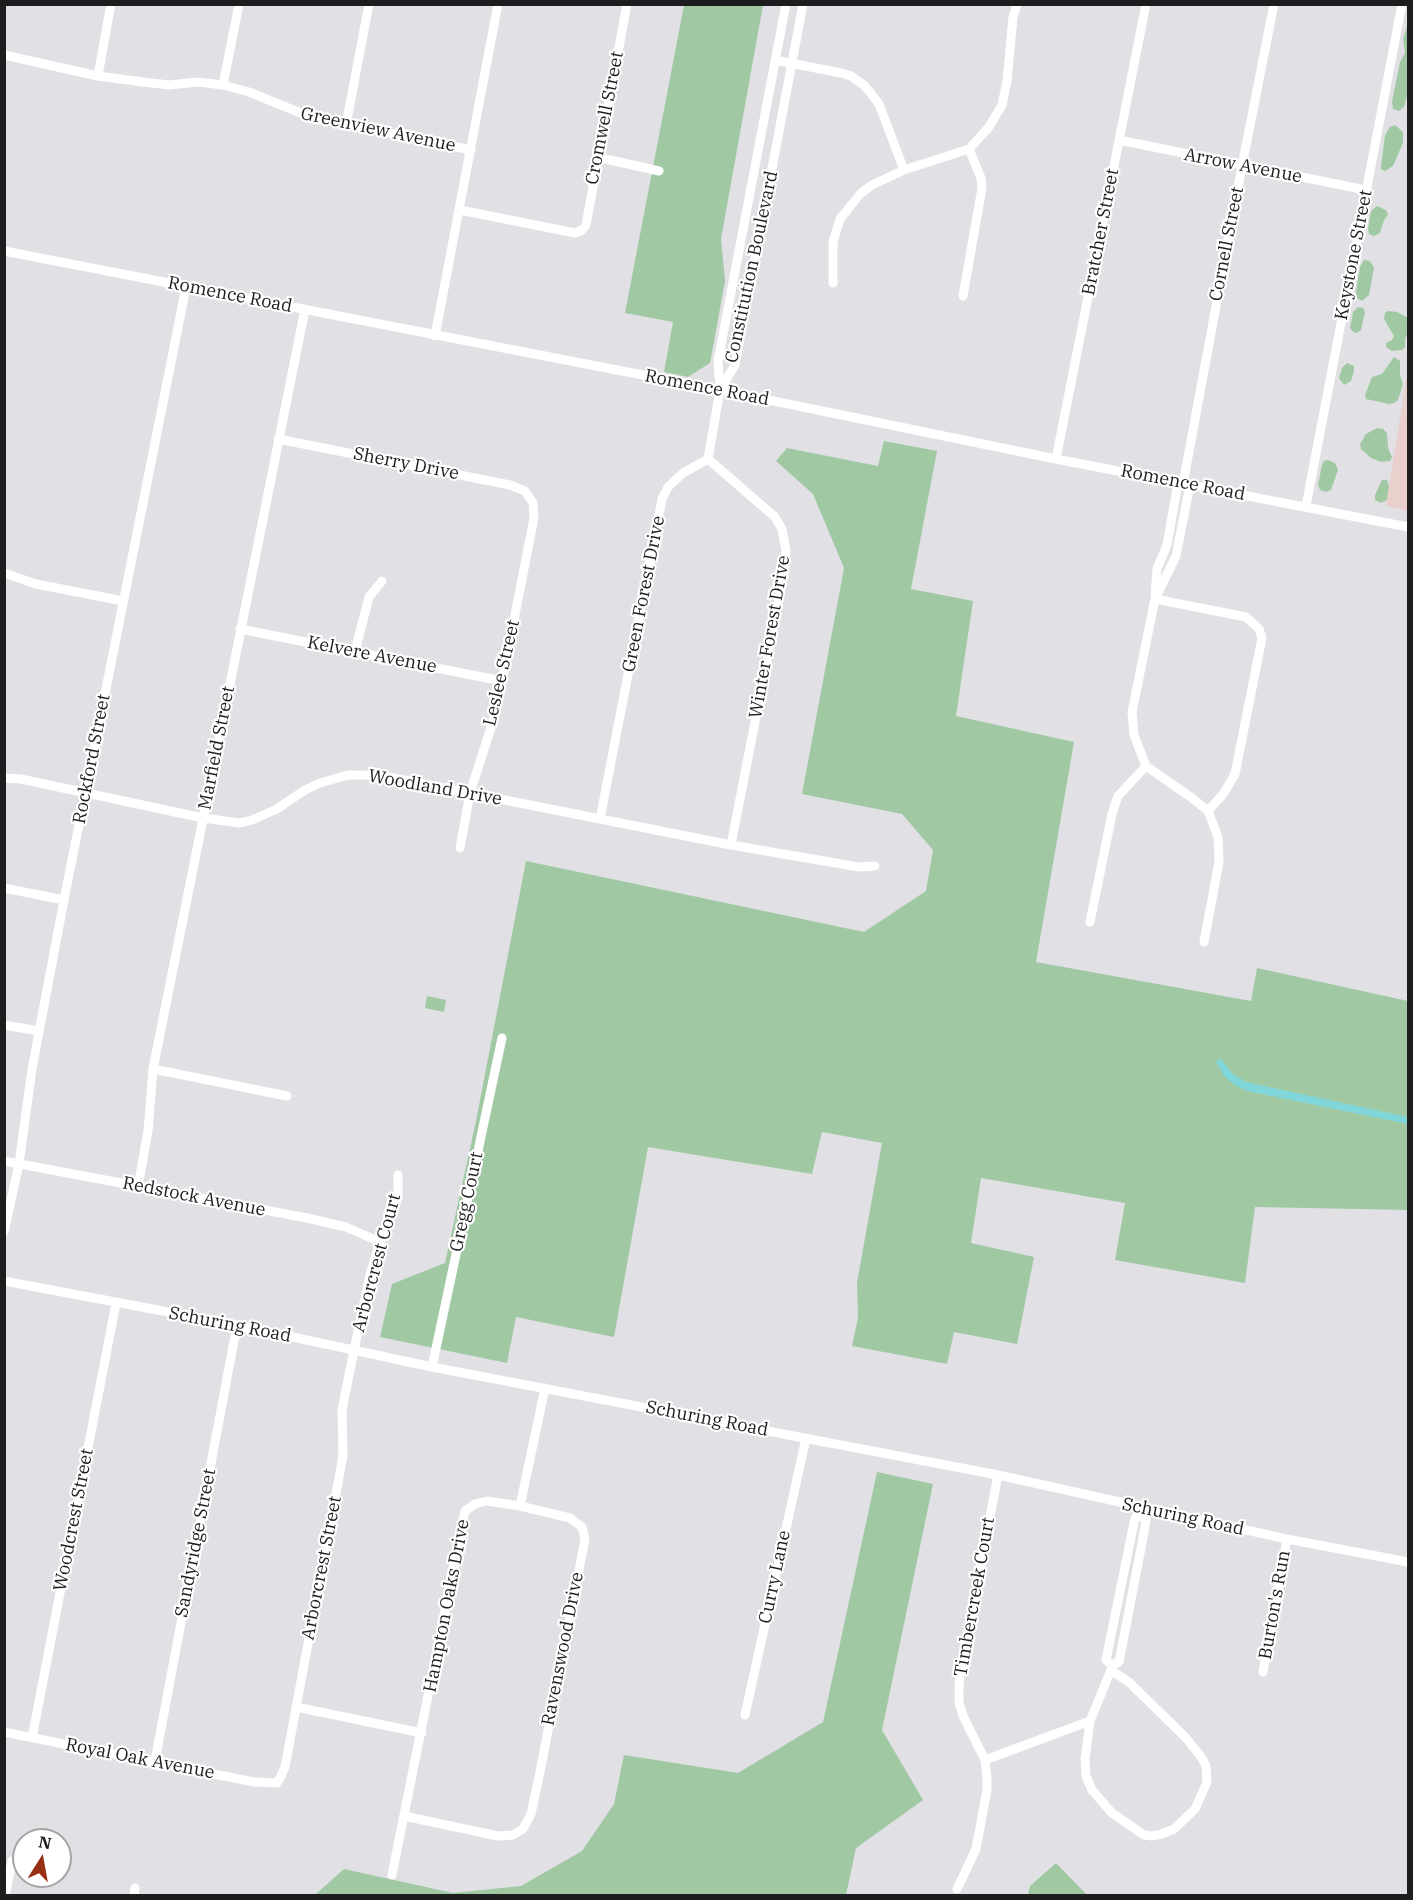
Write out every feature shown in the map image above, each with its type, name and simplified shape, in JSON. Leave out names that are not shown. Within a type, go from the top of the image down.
[{"type":"street","points":[[98,76],[111,4]]},
{"type":"street","points":[[223,85],[239,4]]},
{"type":"street","points":[[346,125],[369,4]]},
{"type":"street","points":[[435,336],[498,4]]},
{"type":"street","name":"Cromwell Street","points":[[460,210],[575,233],[582,230],[586,225],[627,4]]},
{"type":"street","name":"Constitution Boulevard","points":[[720,390],[718,361],[786,4]]},
{"type":"street","name":"Constitution Boulevard","points":[[720,390],[735,364],[803,4]]},
{"type":"street","points":[[833,283],[833,242],[840,219],[861,193],[903,170],[969,149],[989,127],[1002,105],[1007,81],[1013,17],[1017,4]]},
{"type":"street","name":"Bratcher Street","points":[[1056,459],[1146,4]]},
{"type":"street","name":"Cornell Street","points":[[1146,766],[1134,735],[1132,712],[1155,599],[1176,556],[1184,484],[1274,4]]},
{"type":"street","name":"Keystone Street","points":[[1306,506],[1402,4]]},
{"type":"street","name":"Greenview Avenue","points":[[4,55],[98,76],[170,85],[198,82],[223,85],[258,95],[301,114],[471,150]]},
{"type":"street","points":[[775,60],[841,73],[851,76],[865,86],[879,104],[903,170]]},
{"type":"street","name":"Arrow Avenue","points":[[1119,140],[1366,190]]},
{"type":"street","points":[[963,296],[982,188],[981,178],[969,149]]},
{"type":"street","points":[[597,157],[659,171]]},
{"type":"street","name":"Romence Road","points":[[4,251],[720,390],[1056,459],[1408,526]]},
{"type":"street","name":"Rockford Street","points":[[4,1232],[19,1164],[39,1031],[64,900],[186,287]]},
{"type":"street","name":"Marfield Street","points":[[138,1187],[148,1131],[153,1069],[305,309]]},
{"type":"street","points":[[708,459],[720,390]]},
{"type":"street","name":"Sherry Drive","points":[[278,439],[510,485],[525,491],[530,496]]},
{"type":"street","name":"Green Forest Drive","points":[[600,819],[662,499],[668,487],[683,473],[708,459]]},
{"type":"street","name":"Winter Forest Drive","points":[[708,459],[775,517],[782,529],[786,550],[785,568],[731,845]]},
{"type":"street","name":"Leslee Street","points":[[460,848],[470,793],[502,681],[534,518],[534,506],[530,496]]},
{"type":"street","points":[[4,573],[36,584],[123,601]]},
{"type":"street","points":[[355,651],[369,597],[382,581]]},
{"type":"street","points":[[1155,599],[1246,617],[1259,629],[1262,638],[1235,774],[1224,793],[1208,811]]},
{"type":"street","name":"Kelvere Avenue","points":[[240,629],[502,681]]},
{"type":"street","points":[[1090,922],[1112,814],[1118,796],[1146,766],[1208,811],[1218,837],[1219,862],[1204,942]]},
{"type":"street","name":"Woodland Drive","points":[[4,778],[21,779],[85,794],[232,822],[252,820],[277,809],[304,790],[348,775],[398,777],[731,845],[859,867],[875,866]]},
{"type":"street","points":[[4,888],[64,900]]},
{"type":"street","points":[[4,1025],[39,1031]]},
{"type":"street","name":"Gregg Court","points":[[432,1367],[502,1038]]},
{"type":"street","points":[[153,1069],[287,1096]]},
{"type":"street","name":"Redstock Avenue","points":[[4,1161],[307,1218],[346,1227],[380,1242]]},
{"type":"street","name":"Arborcrest Court","points":[[354,1350],[371,1271],[380,1242],[399,1198],[398,1175]]},
{"type":"street","name":"Schuring Road","points":[[4,1281],[237,1325],[432,1367],[998,1475],[1142,1512],[1408,1562]]},
{"type":"street","name":"Woodcrest Street","points":[[32,1738],[116,1303]]},
{"type":"street","name":"Sandyridge Street","points":[[155,1761],[237,1325]]},
{"type":"street","name":"Arborcrest Street","points":[[277,1783],[285,1767],[343,1456],[342,1410],[354,1350]]},
{"type":"street","points":[[520,1506],[545,1388]]},
{"type":"street","name":"Curry Lane","points":[[745,1715],[806,1438]]},
{"type":"street","name":"Timbercreek Court","points":[[957,1889],[976,1850],[987,1791],[985,1760],[964,1718],[959,1703],[959,1689],[960,1672],[998,1475]]},
{"type":"street","name":"Hampton Oaks Drive","points":[[392,1875],[465,1511],[475,1503],[487,1501],[520,1506]]},
{"type":"street","name":"Ravenswood Drive","points":[[404,1816],[498,1836],[509,1836],[523,1828],[531,1814],[585,1539],[582,1527],[570,1518],[520,1506]]},
{"type":"street","points":[[1112,1668],[1150,1701],[1186,1738],[1206,1766],[1207,1782],[1195,1809],[1174,1829],[1152,1836],[1144,1835],[1112,1813],[1092,1790],[1086,1776],[1085,1759],[1090,1721],[1112,1668],[1119,1662],[1146,1520],[1142,1512]]},
{"type":"street","name":"Burton's Run","points":[[1263,1671],[1287,1539]]},
{"type":"street","points":[[296,1707],[422,1733]]},
{"type":"street","points":[[985,1760],[1090,1721]]},
{"type":"street","name":"Royal Oak Avenue","points":[[4,1732],[254,1782],[277,1783]]},
{"type":"street","points":[[5,1896],[12,1861]]},
{"type":"shaded area","points":[[1408,366],[1408,511],[1386,506]]},
{"type":"green space","points":[[684,5],[763,5],[721,239],[725,281],[710,363],[688,377],[664,372],[673,322],[625,313]]},
{"type":"green space","points":[[1408,24],[1408,92],[1404,107],[1399,111],[1393,109],[1392,102],[1400,62],[1405,53],[1403,39]]},
{"type":"green space","points":[[1395,125],[1403,132],[1403,143],[1393,166],[1385,171],[1381,169],[1381,166],[1385,135],[1390,127]]},
{"type":"green space","points":[[1377,206],[1386,210],[1388,215],[1380,233],[1374,236],[1369,234],[1368,229],[1371,211]]},
{"type":"green space","points":[[1364,260],[1370,261],[1374,268],[1369,295],[1362,301],[1357,298],[1356,291],[1360,267]]},
{"type":"green space","points":[[1358,307],[1363,308],[1365,312],[1361,330],[1356,333],[1350,328],[1353,312]]},
{"type":"green space","points":[[1388,311],[1397,312],[1408,318],[1408,332],[1405,347],[1402,350],[1392,351],[1386,347],[1386,343],[1394,336],[1384,319]]},
{"type":"green space","points":[[1394,357],[1400,361],[1400,375],[1403,384],[1398,400],[1389,404],[1366,399],[1365,395],[1372,377],[1382,374]]},
{"type":"green space","points":[[1347,363],[1354,366],[1354,371],[1351,381],[1344,385],[1339,378],[1342,368]]},
{"type":"green space","points":[[1377,428],[1387,433],[1388,448],[1392,457],[1390,461],[1381,462],[1371,458],[1361,449],[1360,444],[1366,434]]},
{"type":"green space","points":[[884,441],[937,451],[911,589],[973,601],[956,716],[1074,742],[1036,962],[1251,1001],[1257,968],[1408,1001],[1408,1210],[1255,1207],[1245,1283],[1115,1260],[1125,1203],[981,1178],[971,1243],[1034,1257],[1017,1344],[954,1332],[947,1364],[852,1346],[858,1318],[857,1283],[882,1143],[822,1132],[812,1174],[648,1147],[614,1337],[516,1317],[507,1363],[380,1337],[392,1284],[445,1263],[476,1121],[526,861],[864,932],[926,891],[933,850],[902,814],[802,794],[844,568],[813,494],[776,461],[787,448],[878,466]]},
{"type":"green space","points":[[1328,460],[1335,463],[1338,470],[1331,490],[1326,492],[1320,490],[1318,485],[1322,465]]},
{"type":"green space","points":[[1382,480],[1387,480],[1389,486],[1387,500],[1381,503],[1375,500],[1375,495]]},
{"type":"green space","points":[[427,996],[446,1000],[444,1012],[425,1008]]},
{"type":"green space","points":[[877,1472],[933,1484],[882,1730],[923,1800],[856,1848],[846,1895],[315,1895],[344,1869],[453,1893],[521,1886],[582,1851],[614,1804],[624,1755],[738,1773],[823,1722]]},
{"type":"green space","points":[[1056,1863],[1087,1895],[1028,1895],[1030,1886]]},
{"type":"water","points":[[1219,1059],[1233,1074],[1246,1082],[1408,1117],[1408,1124],[1247,1091],[1224,1076],[1216,1062]]}]
